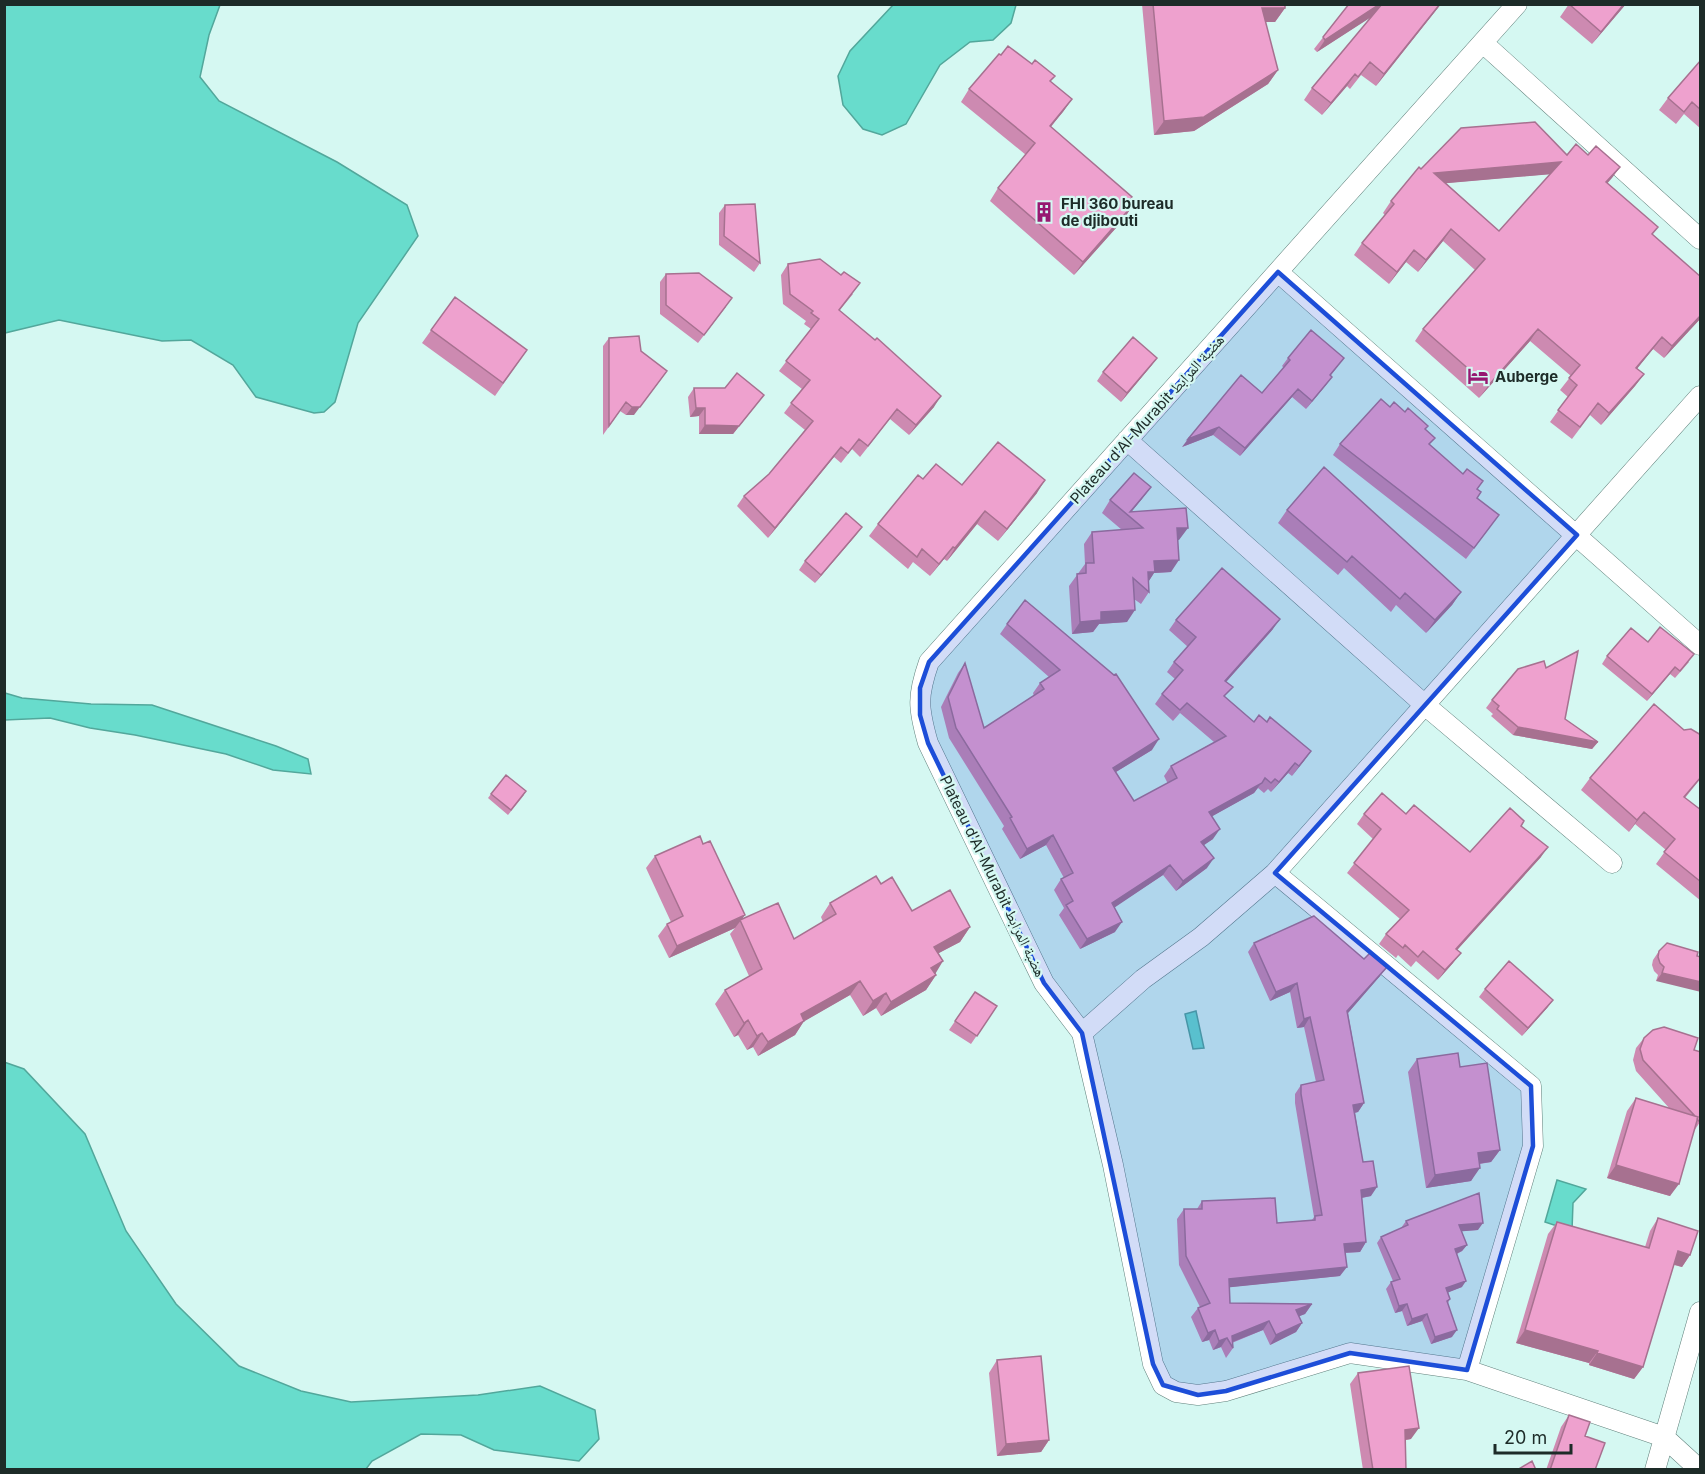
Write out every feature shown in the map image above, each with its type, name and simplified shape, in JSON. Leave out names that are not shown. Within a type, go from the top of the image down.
[{"type":"street","name":"Plateau d'Al-Murabit هضبة المرابط","points":[[1517,4],[929,662],[920,688],[920,715],[928,742],[1044,983],[1082,1033],[1113,1165],[1153,1364],[1163,1385],[1176,1392],[1198,1395],[1226,1391],[1350,1353],[1467,1370],[1664,1437],[1700,1470]]},
{"type":"street","points":[[1483,43],[1701,240]]},
{"type":"street","points":[[1278,273],[1701,645]]},
{"type":"street","points":[[1082,1033],[1143,980],[1201,937],[1275,873],[1701,396]]},
{"type":"street","points":[[1127,440],[1426,706],[1612,863]]},
{"type":"street","points":[[1275,873],[1531,1086],[1533,1146],[1467,1370]]},
{"type":"street","points":[[1655,1470],[1701,1312]]},
{"type":"highlighted area","points":[[1278,272],[1577,535],[1275,873],[1531,1086],[1533,1146],[1467,1370],[1350,1353],[1226,1391],[1198,1395],[1163,1385],[1153,1364],[1082,1033],[1044,983],[928,743],[920,715],[920,688],[929,662]]},
{"type":"shaded area","points":[[4,5],[220,5],[209,35],[200,77],[219,101],[337,162],[407,205],[418,236],[358,323],[335,402],[324,412],[314,413],[256,397],[233,365],[191,340],[162,341],[59,320],[5,333]]},
{"type":"shaded area","points":[[893,5],[1016,5],[1011,23],[993,40],[970,42],[940,65],[906,124],[882,135],[863,129],[843,105],[838,76],[850,51]]},
{"type":"shaded area","points":[[5,693],[22,698],[91,704],[152,705],[276,746],[308,759],[311,774],[273,770],[226,754],[50,718],[5,720]]},
{"type":"shaded area","points":[[1196,1011],[1204,1048],[1193,1049],[1185,1014]]},
{"type":"shaded area","points":[[4,1062],[24,1069],[85,1134],[126,1231],[176,1304],[239,1366],[301,1391],[351,1402],[478,1395],[540,1386],[595,1410],[599,1439],[579,1461],[494,1450],[461,1435],[421,1434],[372,1461],[366,1469],[5,1469]]},
{"type":"shaded area","points":[[1557,1180],[1586,1189],[1573,1203],[1572,1231],[1545,1222]]},
{"type":"building","points":[[1153,4],[1285,4],[1285,8],[1262,8],[1278,70],[1204,117],[1164,121]]},
{"type":"building","points":[[1349,4],[1380,4],[1325,40],[1323,37]]},
{"type":"building","points":[[1382,4],[1440,4],[1384,74],[1370,62],[1358,77],[1355,74],[1331,103],[1312,88]]},
{"type":"building","points":[[1569,4],[1624,4],[1601,32]]},
{"type":"building","points":[[1008,46],[1032,64],[1035,60],[1055,76],[1050,81],[1072,99],[1050,126],[1132,197],[1128,203],[1132,206],[1083,262],[998,188],[1035,143],[969,89]]},
{"type":"building","points":[[1701,60],[1701,110],[1692,102],[1684,112],[1668,98]]},
{"type":"building","points":[[1535,122],[1567,155],[1576,144],[1588,155],[1596,146],[1620,167],[1606,182],[1658,227],[1652,234],[1701,277],[1701,315],[1672,346],[1662,337],[1636,368],[1644,374],[1609,413],[1598,403],[1580,427],[1558,410],[1577,385],[1569,378],[1580,365],[1538,329],[1488,386],[1423,329],[1485,259],[1451,229],[1426,260],[1414,250],[1397,272],[1362,243],[1394,204],[1391,201],[1419,167],[1421,169],[1461,128]],"holes":[[[1561,162],[1499,231],[1434,173]]]},
{"type":"building","points":[[755,204],[760,263],[724,236],[725,205]]},
{"type":"building","points":[[820,259],[841,275],[844,272],[860,283],[839,310],[875,340],[877,338],[941,396],[916,425],[897,409],[868,446],[859,439],[848,453],[841,447],[775,528],[744,496],[769,474],[813,421],[791,403],[810,380],[786,361],[819,319],[811,313],[813,311],[790,294],[788,264]]},
{"type":"building","points":[[699,273],[732,298],[704,335],[666,305],[666,274]]},
{"type":"building","points":[[455,297],[527,350],[503,383],[431,330]]},
{"type":"building","points":[[1311,330],[1344,358],[1312,401],[1298,389],[1245,448],[1219,427],[1188,439],[1241,375],[1262,393],[1290,360],[1288,358]]},
{"type":"building","points":[[639,336],[641,351],[667,371],[640,407],[632,407],[626,402],[609,426],[609,338]]},
{"type":"building","points":[[1133,337],[1157,358],[1127,393],[1103,372]]},
{"type":"building","points":[[737,373],[764,395],[739,426],[705,425],[705,408],[696,408],[694,388],[725,388]]},
{"type":"building","points":[[1381,399],[1390,407],[1394,402],[1405,412],[1408,408],[1428,426],[1425,429],[1435,438],[1429,444],[1463,474],[1467,469],[1483,481],[1477,489],[1481,492],[1477,498],[1499,515],[1474,548],[1340,444]]},
{"type":"building","points":[[998,442],[1045,480],[1007,529],[985,511],[939,564],[922,549],[917,557],[878,524],[918,475],[923,479],[936,464],[962,485]]},
{"type":"building","points":[[1324,467],[1461,592],[1435,620],[1405,593],[1400,599],[1352,556],[1347,562],[1287,510]]},
{"type":"building","points":[[1134,473],[1151,487],[1130,512],[1186,508],[1188,528],[1177,528],[1179,560],[1154,561],[1155,572],[1148,572],[1149,592],[1133,578],[1135,610],[1101,612],[1101,620],[1080,622],[1077,574],[1086,573],[1086,563],[1094,563],[1092,532],[1143,528],[1110,500]]},
{"type":"building","points":[[846,513],[862,527],[821,575],[805,561]]},
{"type":"building","points":[[1222,568],[1280,619],[1225,681],[1233,687],[1224,696],[1254,722],[1259,715],[1267,722],[1270,717],[1311,751],[1299,766],[1295,763],[1279,782],[1275,779],[1271,783],[1265,778],[1262,783],[1209,812],[1220,829],[1201,842],[1214,858],[1183,881],[1170,865],[1112,903],[1122,922],[1087,939],[1066,905],[1073,901],[1061,879],[1073,873],[1053,835],[1027,849],[1010,818],[1012,817],[956,728],[948,697],[965,663],[984,728],[1044,689],[1040,683],[1060,670],[1007,624],[1025,600],[1114,675],[1116,674],[1159,739],[1113,768],[1134,801],[1177,778],[1171,766],[1226,736],[1187,703],[1180,710],[1162,694],[1183,670],[1174,662],[1196,637],[1176,620]]},
{"type":"building","points":[[1660,627],[1694,654],[1680,671],[1675,667],[1652,694],[1607,656],[1631,628],[1648,642]]},
{"type":"building","points":[[1578,651],[1565,719],[1598,742],[1518,727],[1497,709],[1499,706],[1492,700],[1518,669],[1544,661],[1546,668]]},
{"type":"building","points":[[1654,704],[1684,730],[1691,729],[1701,735],[1701,777],[1684,797],[1701,810],[1701,882],[1664,852],[1675,839],[1644,812],[1637,820],[1590,778]]},
{"type":"building","points":[[506,775],[526,791],[511,810],[491,794]]},
{"type":"building","points":[[1382,793],[1406,814],[1414,805],[1470,852],[1510,808],[1524,821],[1521,826],[1548,847],[1456,949],[1461,953],[1445,970],[1423,951],[1418,957],[1405,945],[1403,948],[1386,934],[1409,910],[1354,863],[1381,829],[1364,814]]},
{"type":"building","points":[[700,836],[703,844],[710,841],[745,915],[677,946],[667,924],[683,916],[655,856]]},
{"type":"building","points":[[876,876],[881,884],[892,877],[912,911],[950,890],[970,927],[934,947],[943,961],[931,968],[936,975],[891,1002],[886,993],[873,1001],[860,981],[801,1014],[804,1021],[768,1042],[762,1033],[757,1036],[748,1020],[744,1023],[725,990],[762,969],[740,920],[778,903],[794,939],[836,914],[830,903]]},
{"type":"building","points":[[1314,916],[1364,959],[1370,953],[1387,967],[1347,1011],[1364,1103],[1353,1105],[1363,1162],[1373,1161],[1377,1187],[1361,1190],[1366,1242],[1344,1244],[1347,1267],[1229,1279],[1230,1303],[1312,1304],[1296,1310],[1302,1323],[1276,1335],[1269,1321],[1232,1336],[1233,1348],[1227,1338],[1219,1341],[1215,1330],[1208,1333],[1198,1308],[1210,1303],[1186,1256],[1184,1209],[1202,1209],[1202,1201],[1275,1198],[1277,1223],[1315,1220],[1315,1216],[1322,1215],[1301,1094],[1301,1085],[1324,1080],[1310,1017],[1304,1019],[1297,983],[1276,992],[1254,943]]},
{"type":"building","points":[[1667,943],[1698,952],[1697,956],[1701,957],[1701,982],[1662,973],[1664,967],[1658,957],[1659,951]]},
{"type":"building","points":[[1509,961],[1553,1000],[1528,1028],[1485,989]]},
{"type":"building","points":[[975,992],[997,1006],[977,1036],[955,1021]]},
{"type":"building","points":[[1664,1027],[1698,1038],[1694,1050],[1701,1052],[1700,1122],[1698,1117],[1643,1060],[1640,1049],[1644,1038],[1653,1030]]},
{"type":"building","points":[[1458,1053],[1460,1067],[1487,1063],[1500,1150],[1478,1153],[1480,1168],[1435,1175],[1417,1059]]},
{"type":"building","points":[[1636,1098],[1698,1117],[1679,1184],[1616,1165]]},
{"type":"building","points":[[1479,1193],[1483,1223],[1459,1225],[1467,1245],[1455,1249],[1466,1281],[1446,1288],[1450,1299],[1447,1301],[1457,1330],[1435,1337],[1427,1314],[1412,1319],[1407,1304],[1399,1306],[1391,1282],[1400,1279],[1381,1237],[1408,1225],[1406,1221]]},
{"type":"building","points":[[1658,1218],[1698,1231],[1690,1255],[1678,1251],[1643,1367],[1597,1353],[1598,1351],[1525,1330],[1557,1222],[1649,1248]]},
{"type":"building","points":[[1041,1356],[1049,1440],[1006,1444],[997,1360]]},
{"type":"building","points":[[1409,1366],[1419,1428],[1405,1430],[1406,1470],[1373,1470],[1358,1373]]},
{"type":"building","points":[[1569,1415],[1590,1422],[1585,1436],[1605,1443],[1595,1470],[1550,1470]]},
{"type":"building","points":[[1532,1461],[1536,1470],[1517,1470]]},
{"type":"place","name":"FHI 360 bureau de djibouti","points":[[1044,212]]},
{"type":"place","name":"Auberge","points":[[1478,376]]}]
